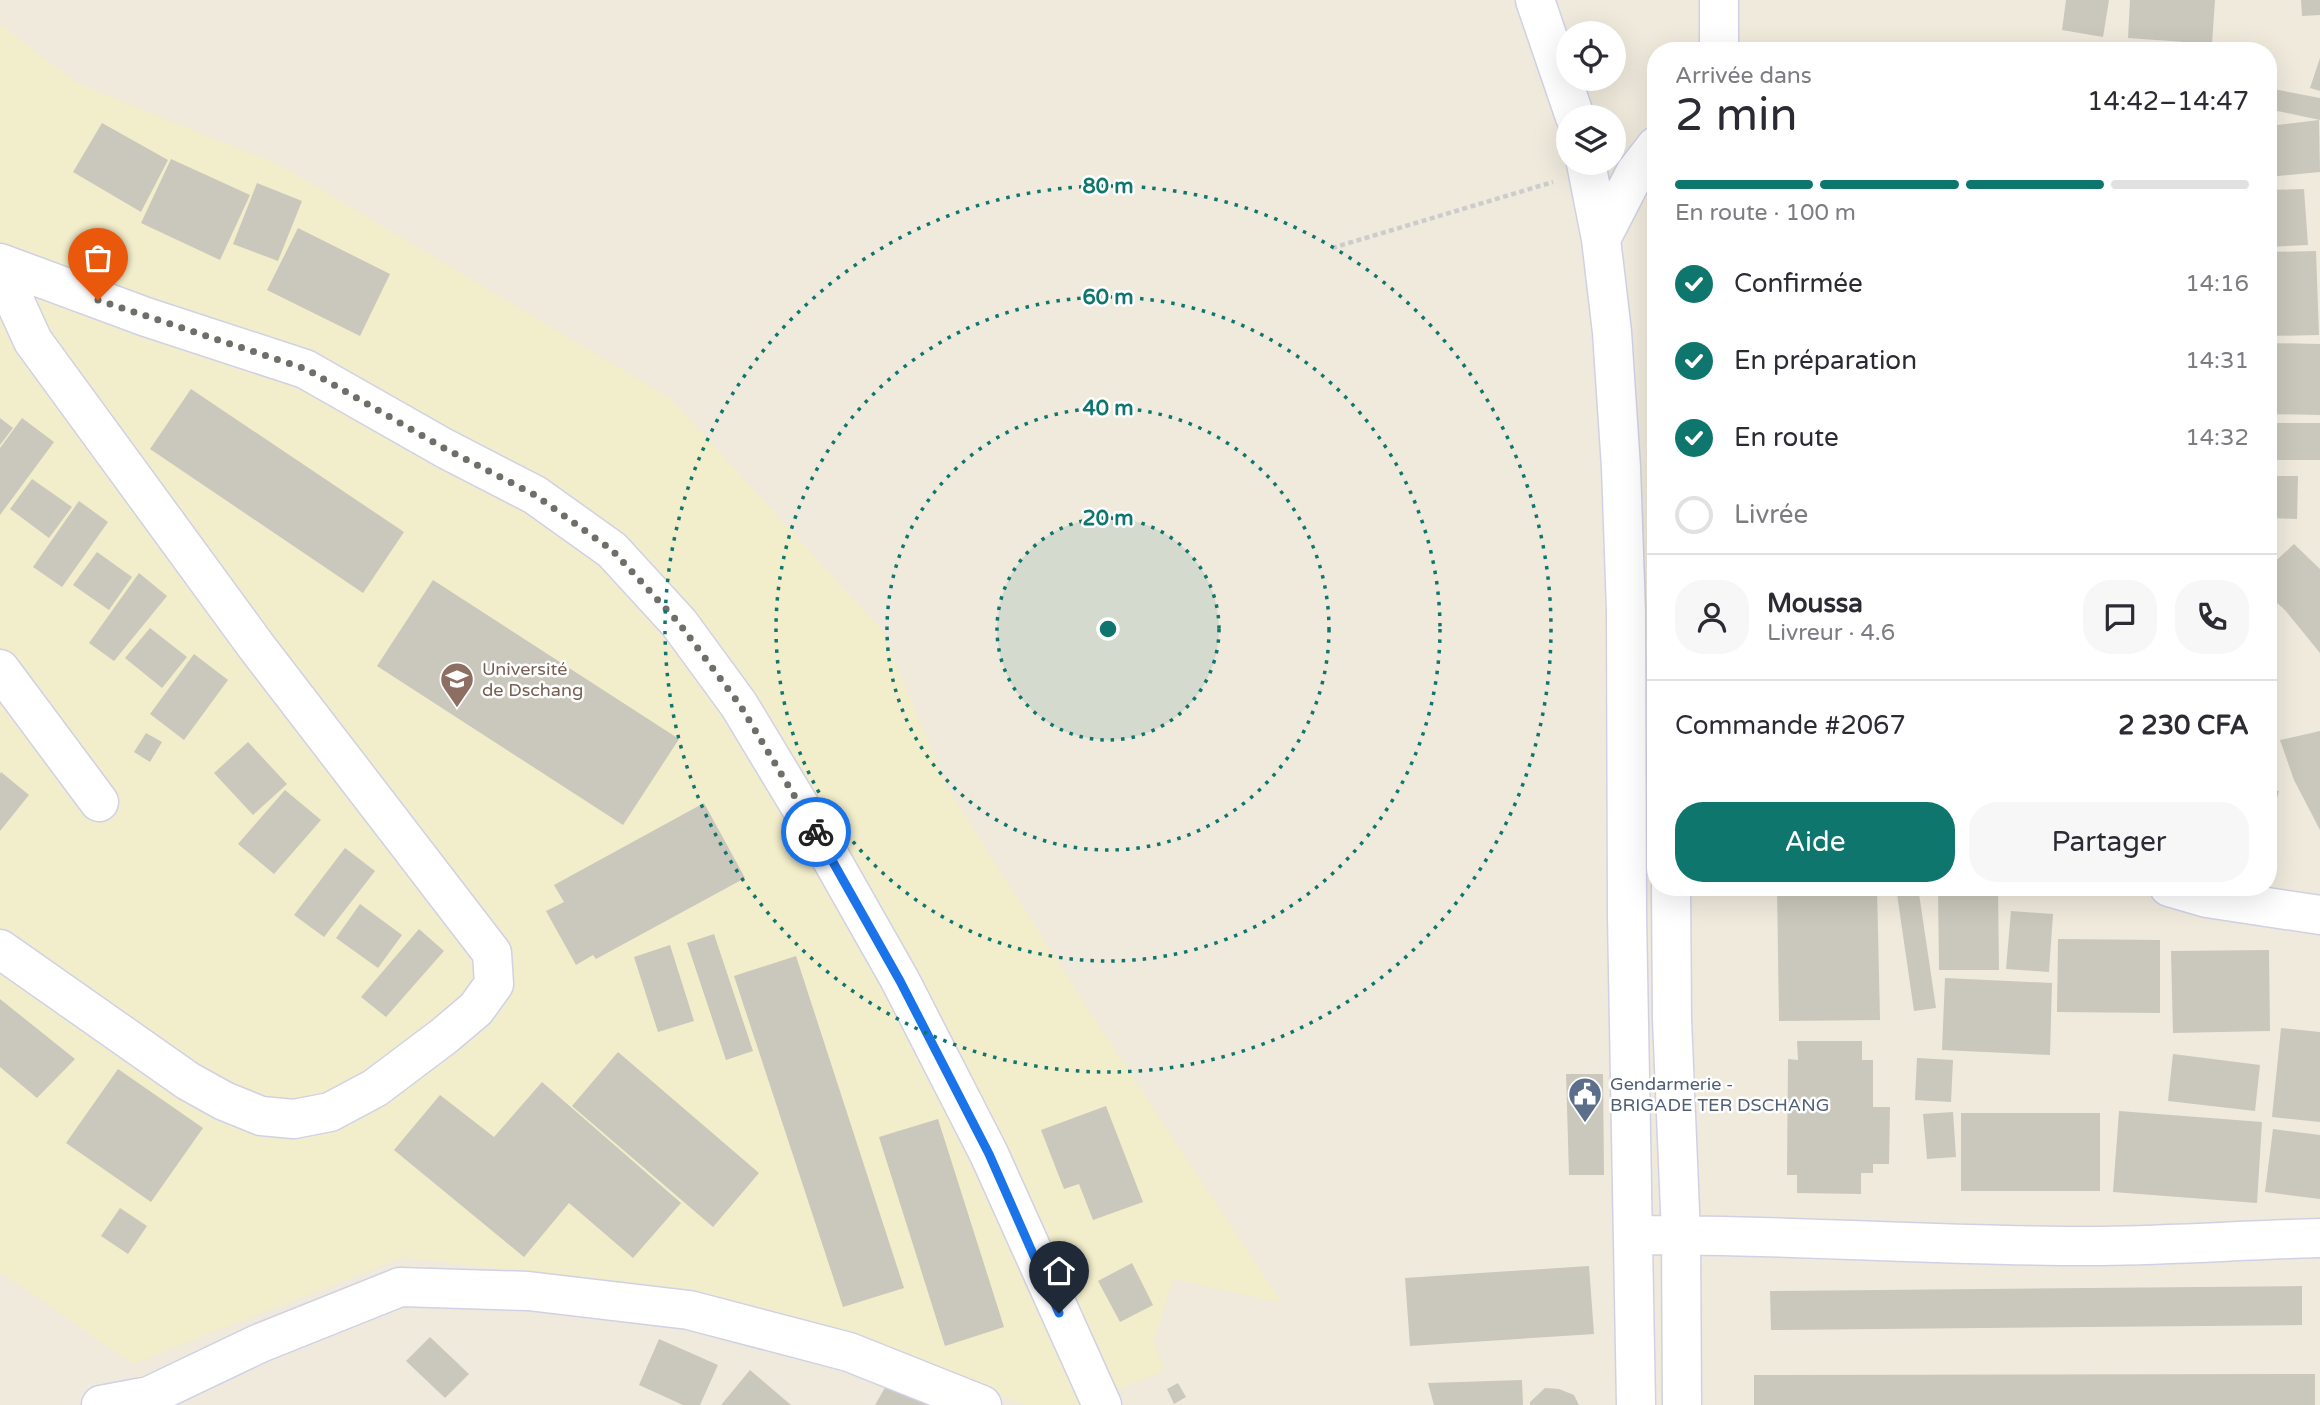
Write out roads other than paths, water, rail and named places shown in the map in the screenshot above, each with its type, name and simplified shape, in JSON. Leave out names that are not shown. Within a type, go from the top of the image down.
[{"type":"street","points":[[1535,0],[1571,105]]},
{"type":"street","points":[[1719,0],[1719,42]]},
{"type":"street","points":[[1620,175],[1601,239],[1612,332],[1621,467],[1641,611],[1627,902],[1636,1405]]},
{"type":"street","points":[[0,949],[188,1081],[224,1101],[261,1116],[294,1119],[330,1112],[375,1088],[477,1009],[494,984],[492,953],[256,646],[33,341],[2,264]]},
{"type":"street","points":[[2,264],[146,317],[306,369],[444,448],[535,495],[612,550],[679,623],[740,705],[824,846],[900,981],[989,1154],[1102,1405]]},
{"type":"street","points":[[0,669],[99,802]]},
{"type":"street","points":[[1671,896],[1672,1019],[1681,1235],[1682,1405]]},
{"type":"street","points":[[2200,896],[2320,915]]},
{"type":"street","points":[[1633,1235],[1732,1234],[1895,1243],[2102,1246],[2320,1238]]},
{"type":"street","points":[[101,1405],[149,1396],[260,1343],[400,1287],[528,1291],[689,1310],[849,1352],[982,1405]]},
{"type":"place","name":"Université de Dschang","points":[[457,709]]},
{"type":"place","name":"Gendarmerie - BRIGADE TER DSCHANG","points":[[1585,1124]]}]
